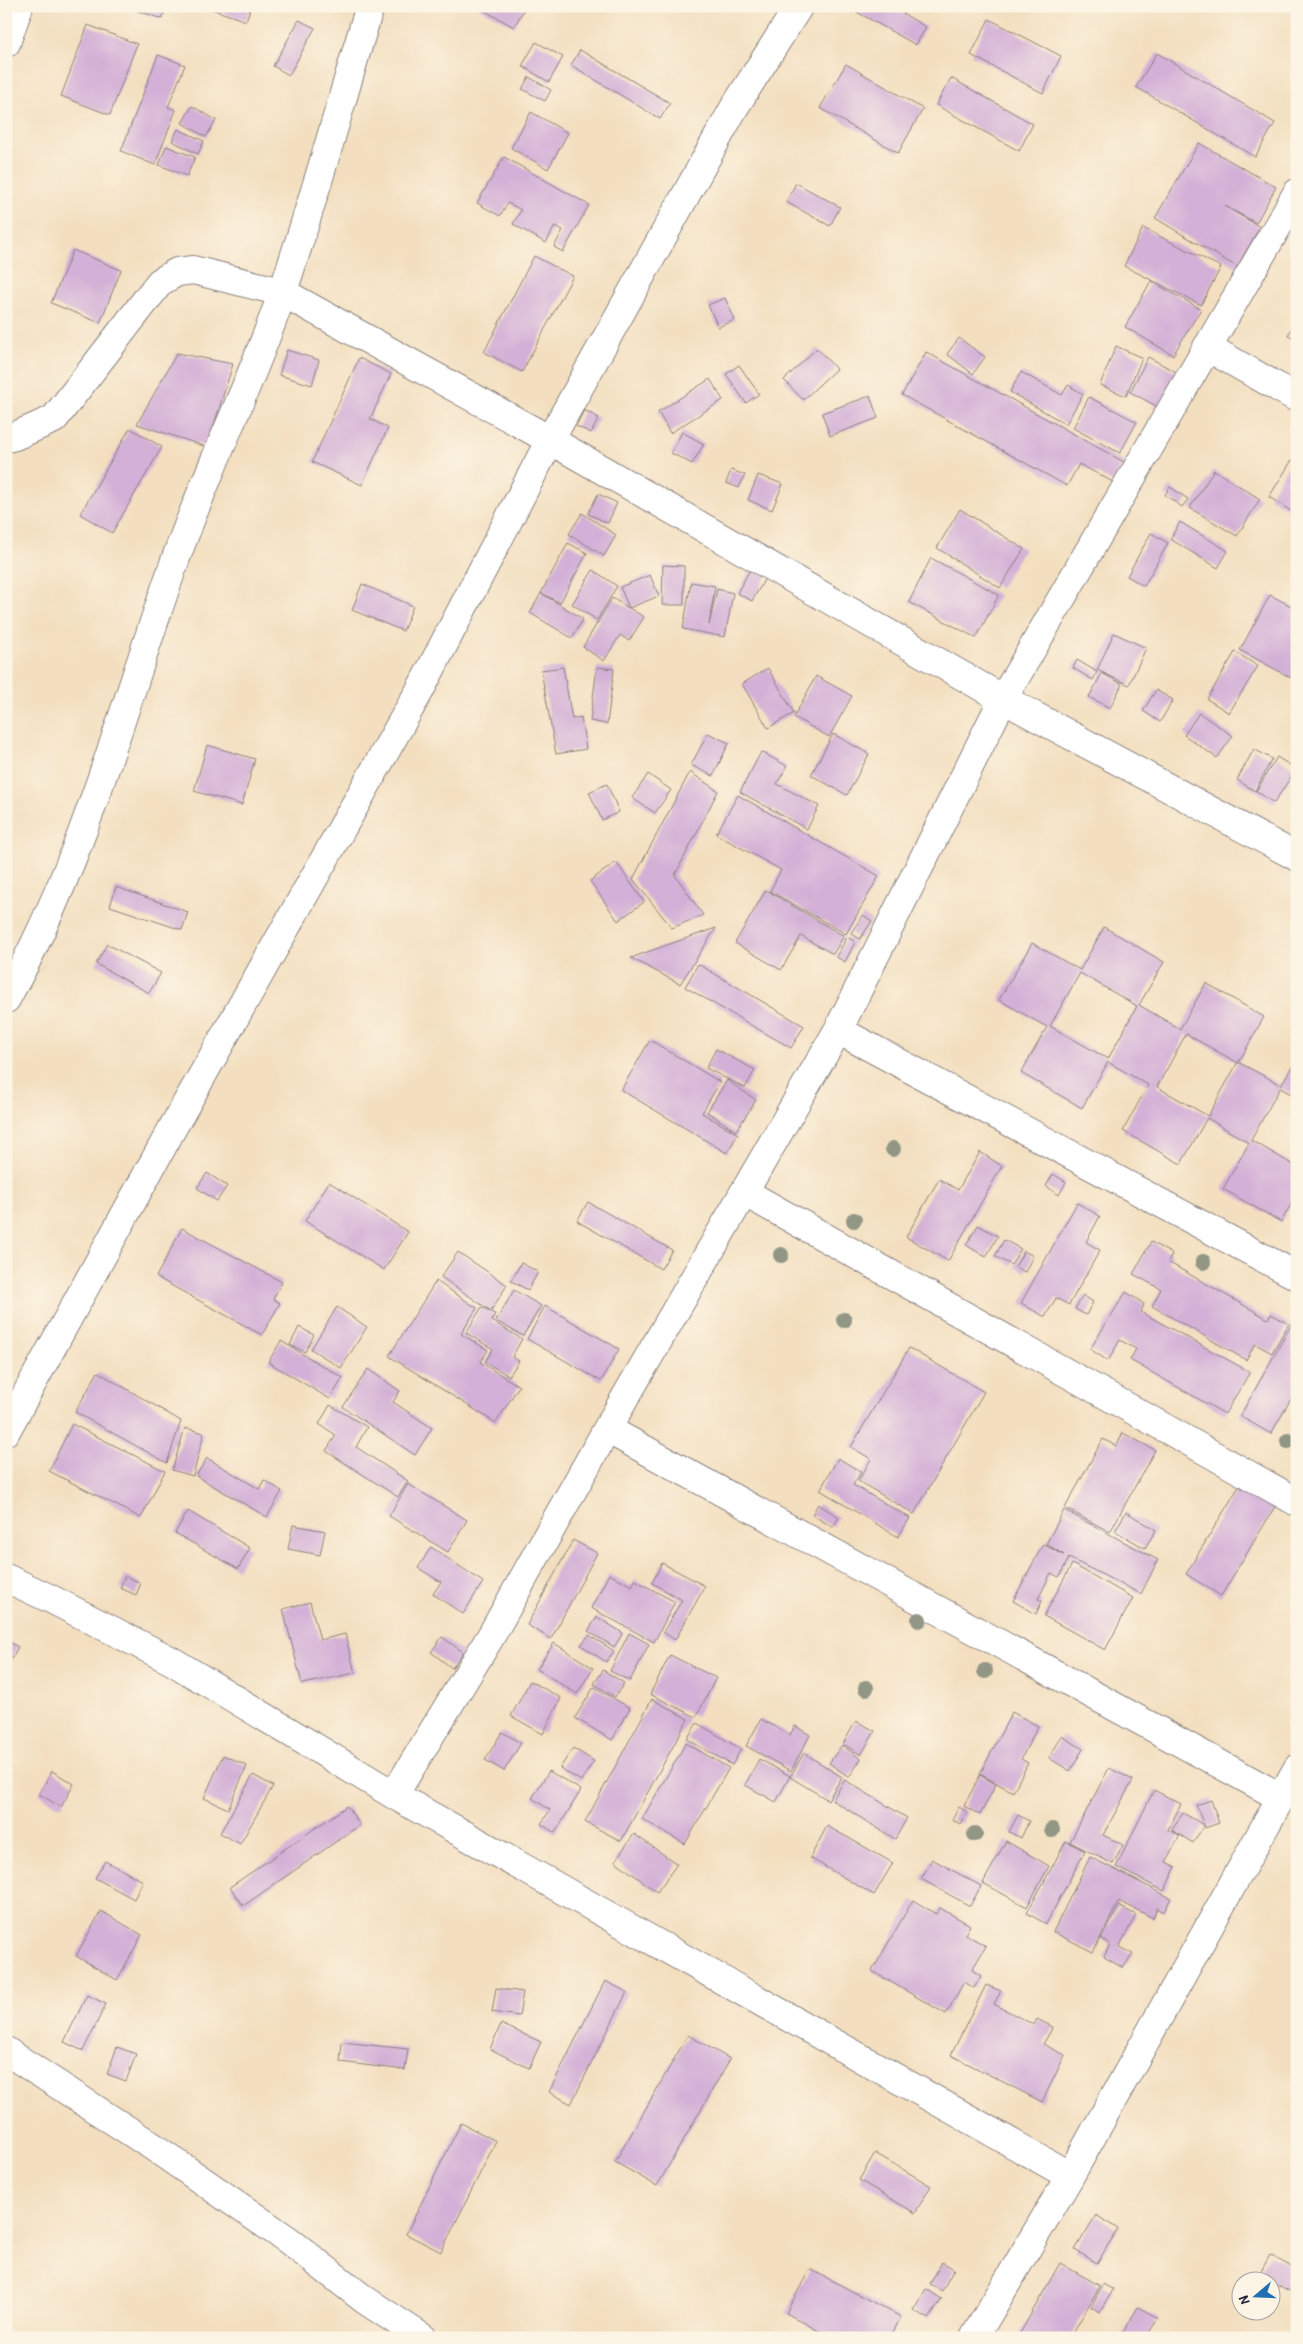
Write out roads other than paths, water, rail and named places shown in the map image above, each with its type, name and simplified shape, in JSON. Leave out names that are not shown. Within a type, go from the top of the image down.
[{"type":"street","points":[[6,43],[19,6]]},
{"type":"street","points":[[6,999],[22,971],[62,885],[96,796],[177,557],[282,292],[370,6]]},
{"type":"street","points":[[6,1431],[172,1128],[420,690],[550,440],[734,108],[799,6]]},
{"type":"street","points":[[394,1795],[490,1636],[607,1428],[838,1030],[1003,699],[1297,193]]},
{"type":"street","points":[[6,438],[15,436],[54,418],[91,374],[160,282],[177,272],[193,270],[282,292],[550,440],[1003,699],[1297,857]]},
{"type":"street","points":[[1207,347],[1297,398]]},
{"type":"street","points":[[838,1030],[1297,1276]]},
{"type":"street","points":[[744,1192],[1297,1502]]},
{"type":"street","points":[[607,1428],[1280,1797]]},
{"type":"street","points":[[6,1578],[172,1661],[394,1795],[1070,2176]]},
{"type":"street","points":[[974,2338],[1070,2176],[1297,1769]]},
{"type":"street","points":[[6,2051],[152,2146],[288,2240],[365,2300],[423,2338]]}]
